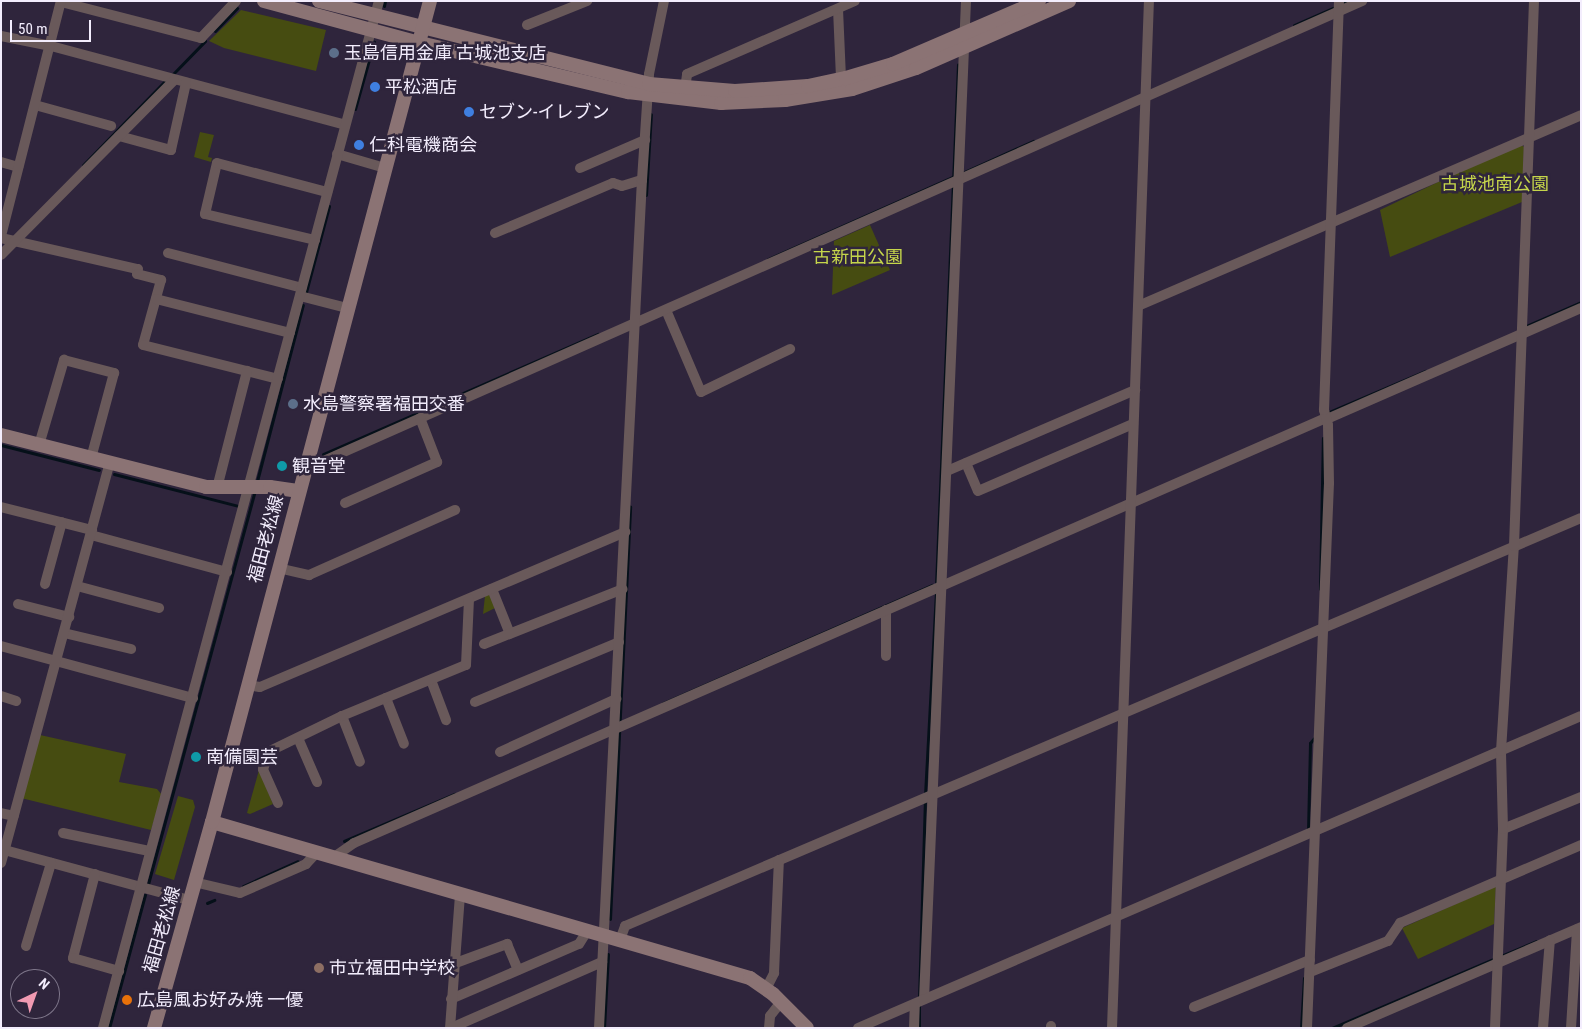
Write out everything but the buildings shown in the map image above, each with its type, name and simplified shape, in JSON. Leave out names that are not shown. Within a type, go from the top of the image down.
[{"type":"street","points":[[1,255],[8,238],[18,167],[61,2],[201,38],[236,1]]},
{"type":"street","points":[[264,1],[420,43],[721,103],[816,96],[886,78],[964,41],[1039,1]]},
{"type":"street","points":[[319,1],[377,8],[424,27],[649,90],[772,89],[841,79],[964,41],[1069,1]]},
{"type":"street","name":"福田老松線","points":[[154,1028],[212,822],[298,491],[430,1]]},
{"type":"street","points":[[527,25],[587,1]]},
{"type":"street","points":[[599,1028],[617,726],[616,699],[619,642],[639,322],[642,180],[649,90],[664,1]]},
{"type":"street","points":[[685,89],[687,74],[855,1]]},
{"type":"street","points":[[914,1028],[919,1001],[939,587],[947,471],[954,183],[966,1]]},
{"type":"street","points":[[1112,1028],[1124,712],[1129,502],[1135,390],[1149,1]]},
{"type":"street","points":[[306,463],[319,463],[954,183],[1340,7],[1362,1]]},
{"type":"street","points":[[1495,1028],[1502,878],[1501,751],[1514,546],[1534,1]]},
{"type":"street","points":[[1307,1028],[1310,972],[1307,961],[1311,833],[1329,482],[1326,416],[1340,7]]},
{"type":"street","points":[[104,1028],[149,851],[193,698],[344,125],[377,8]]},
{"type":"street","points":[[838,9],[841,79]]},
{"type":"street","points":[[1,36],[51,46],[344,125]]},
{"type":"street","points":[[8,238],[119,136],[170,79]]},
{"type":"street","points":[[119,136],[170,150],[186,83]]},
{"type":"street","points":[[35,105],[111,126]]},
{"type":"street","points":[[1138,306],[1581,115]]},
{"type":"street","points":[[580,168],[645,140]]},
{"type":"street","points":[[337,154],[385,168]]},
{"type":"street","points":[[1,162],[18,167]]},
{"type":"street","points":[[315,240],[205,214],[217,163],[327,192]]},
{"type":"street","points":[[495,233],[613,183],[622,186],[642,180]]},
{"type":"street","points":[[8,238],[138,269],[136,274],[161,280],[143,345],[278,379]]},
{"type":"street","points":[[168,253],[301,292],[348,308]]},
{"type":"street","points":[[156,299],[290,333]]},
{"type":"street","points":[[334,857],[354,843],[617,726],[939,587],[1521,331],[1581,308]]},
{"type":"street","points":[[666,310],[701,392],[790,349]]},
{"type":"street","points":[[39,444],[64,360],[114,372],[91,458]]},
{"type":"street","points":[[217,488],[247,371]]},
{"type":"street","points":[[947,471],[1135,390]]},
{"type":"street","points":[[345,503],[437,462],[420,418]]},
{"type":"street","points":[[966,463],[978,491],[1133,424]]},
{"type":"street","points":[[1,435],[217,488],[249,487],[298,491]]},
{"type":"street","points":[[1,863],[110,463]]},
{"type":"street","points":[[1,507],[62,522],[227,572]]},
{"type":"street","points":[[278,568],[309,575],[455,510]]},
{"type":"street","points":[[620,940],[625,926],[1581,518]]},
{"type":"street","points":[[45,584],[62,522]]},
{"type":"street","points":[[247,685],[260,687],[626,532]]},
{"type":"street","points":[[77,586],[159,608]]},
{"type":"street","points":[[492,589],[510,634]]},
{"type":"street","points":[[484,644],[623,589]]},
{"type":"street","points":[[278,803],[263,769],[270,751],[342,716],[466,665],[469,599]]},
{"type":"street","points":[[18,604],[69,617]]},
{"type":"street","points":[[886,610],[886,656]]},
{"type":"street","points":[[64,633],[131,648]]},
{"type":"street","points":[[475,702],[619,642]]},
{"type":"street","points":[[1,646],[193,698]]},
{"type":"street","points":[[431,680],[446,720]]},
{"type":"street","points":[[1,696],[16,700]]},
{"type":"street","points":[[386,698],[404,744]]},
{"type":"street","points":[[500,752],[616,699]]},
{"type":"street","points":[[342,716],[360,762]]},
{"type":"street","points":[[858,1028],[1116,914],[1311,833],[1581,716]]},
{"type":"street","points":[[298,738],[317,782]]},
{"type":"street","points":[[1503,829],[1581,797]]},
{"type":"street","points":[[1,813],[14,816]]},
{"type":"street","points":[[212,822],[750,978],[782,1002],[808,1028]]},
{"type":"street","points":[[63,833],[149,851]]},
{"type":"street","points":[[1310,972],[1388,941],[1400,923],[1581,845]]},
{"type":"street","points":[[3,850],[189,900]]},
{"type":"street","points":[[194,882],[240,893],[306,864],[317,852]]},
{"type":"street","points":[[766,989],[774,973],[779,860]]},
{"type":"street","points":[[26,946],[51,863]]},
{"type":"street","points":[[95,874],[73,958],[119,971]]},
{"type":"street","points":[[460,894],[453,964],[450,1028],[602,962]]},
{"type":"street","points":[[1347,1028],[1499,959],[1579,928],[1571,1028]]},
{"type":"street","points":[[451,999],[579,944],[587,931]]},
{"type":"street","points":[[1544,1028],[1550,940]]},
{"type":"street","points":[[453,964],[507,944],[518,970]]},
{"type":"street","points":[[1194,1007],[1307,961]]},
{"type":"street","points":[[769,1028],[770,1016],[782,1002]]},
{"type":"green space","points":[[241,10],[326,30],[316,71],[224,48],[209,41]]},
{"type":"green space","points":[[200,132],[214,135],[208,157],[212,158],[211,162],[194,157]]},
{"type":"green space","name":"古城池南公園","points":[[1519,143],[1524,147],[1522,202],[1390,257],[1380,210]]},
{"type":"green space","name":"古新田公園","points":[[870,225],[890,270],[832,295],[834,241]]},
{"type":"green space","points":[[491,593],[497,607],[483,614],[485,596]]},
{"type":"green space","points":[[40,735],[126,754],[119,782],[157,789],[162,795],[151,830],[21,798]]},
{"type":"green space","points":[[259,770],[273,804],[250,814],[247,813]]},
{"type":"green space","points":[[178,796],[193,800],[195,807],[174,880],[155,874]]},
{"type":"green space","points":[[1496,886],[1494,924],[1418,959],[1402,928]]},
{"type":"waterway","points":[[384,6],[385,1]]},
{"type":"waterway","points":[[1294,25],[1349,1]]},
{"type":"waterway","points":[[215,31],[237,8]]},
{"type":"waterway","points":[[171,76],[205,41]]},
{"type":"waterway","points":[[355,109],[374,42]]},
{"type":"waterway","points":[[936,585],[958,64]]},
{"type":"waterway","points":[[83,165],[166,80]]},
{"type":"waterway","points":[[646,195],[651,114]]},
{"type":"waterway","points":[[964,172],[1033,141]]},
{"type":"waterway","points":[[768,259],[954,176]]},
{"type":"waterway","points":[[306,292],[329,206]]},
{"type":"waterway","points":[[1524,327],[1581,302]]},
{"type":"waterway","points":[[257,481],[303,305]]},
{"type":"waterway","points":[[323,454],[598,334]]},
{"type":"waterway","points":[[1327,413],[1425,371]]},
{"type":"waterway","points":[[1320,589],[1323,438]]},
{"type":"waterway","points":[[1,445],[99,470]]},
{"type":"waterway","points":[[114,474],[239,506]]},
{"type":"waterway","points":[[148,884],[254,493]]},
{"type":"waterway","points":[[610,919],[630,506]]},
{"type":"waterway","points":[[663,703],[932,585]]},
{"type":"waterway","points":[[925,795],[936,591]]},
{"type":"waterway","points":[[1308,832],[1310,743],[1314,738]]},
{"type":"waterway","points":[[344,841],[454,794]]},
{"type":"waterway","points":[[919,1000],[925,801]]},
{"type":"waterway","points":[[243,886],[298,861]]},
{"type":"waterway","points":[[109,1028],[145,895]]},
{"type":"waterway","points":[[207,903],[214,900]]},
{"type":"waterway","points":[[1501,956],[1536,941]]},
{"type":"waterway","points":[[604,1028],[608,954]]},
{"type":"waterway","points":[[1332,1028],[1495,958]]},
{"type":"waterway","points":[[1301,1028],[1304,978]]},
{"type":"waterway","points":[[919,1006],[919,1028]]},
{"type":"place","name":"玉島信用金庫 古城池支店","points":[[334,53]]},
{"type":"place","name":"平松酒店","points":[[375,87]]},
{"type":"place","name":"セブン-イレブン","points":[[469,112]]},
{"type":"place","name":"仁科電機商会","points":[[359,145]]},
{"type":"place","name":"水島警察署福田交番","points":[[293,404]]},
{"type":"place","name":"観音堂","points":[[282,466]]},
{"type":"place","name":"南備園芸","points":[[196,757]]},
{"type":"place","name":"市立福田中学校","points":[[319,968]]},
{"type":"place","name":"広島風お好み焼 一優","points":[[127,1000]]}]
